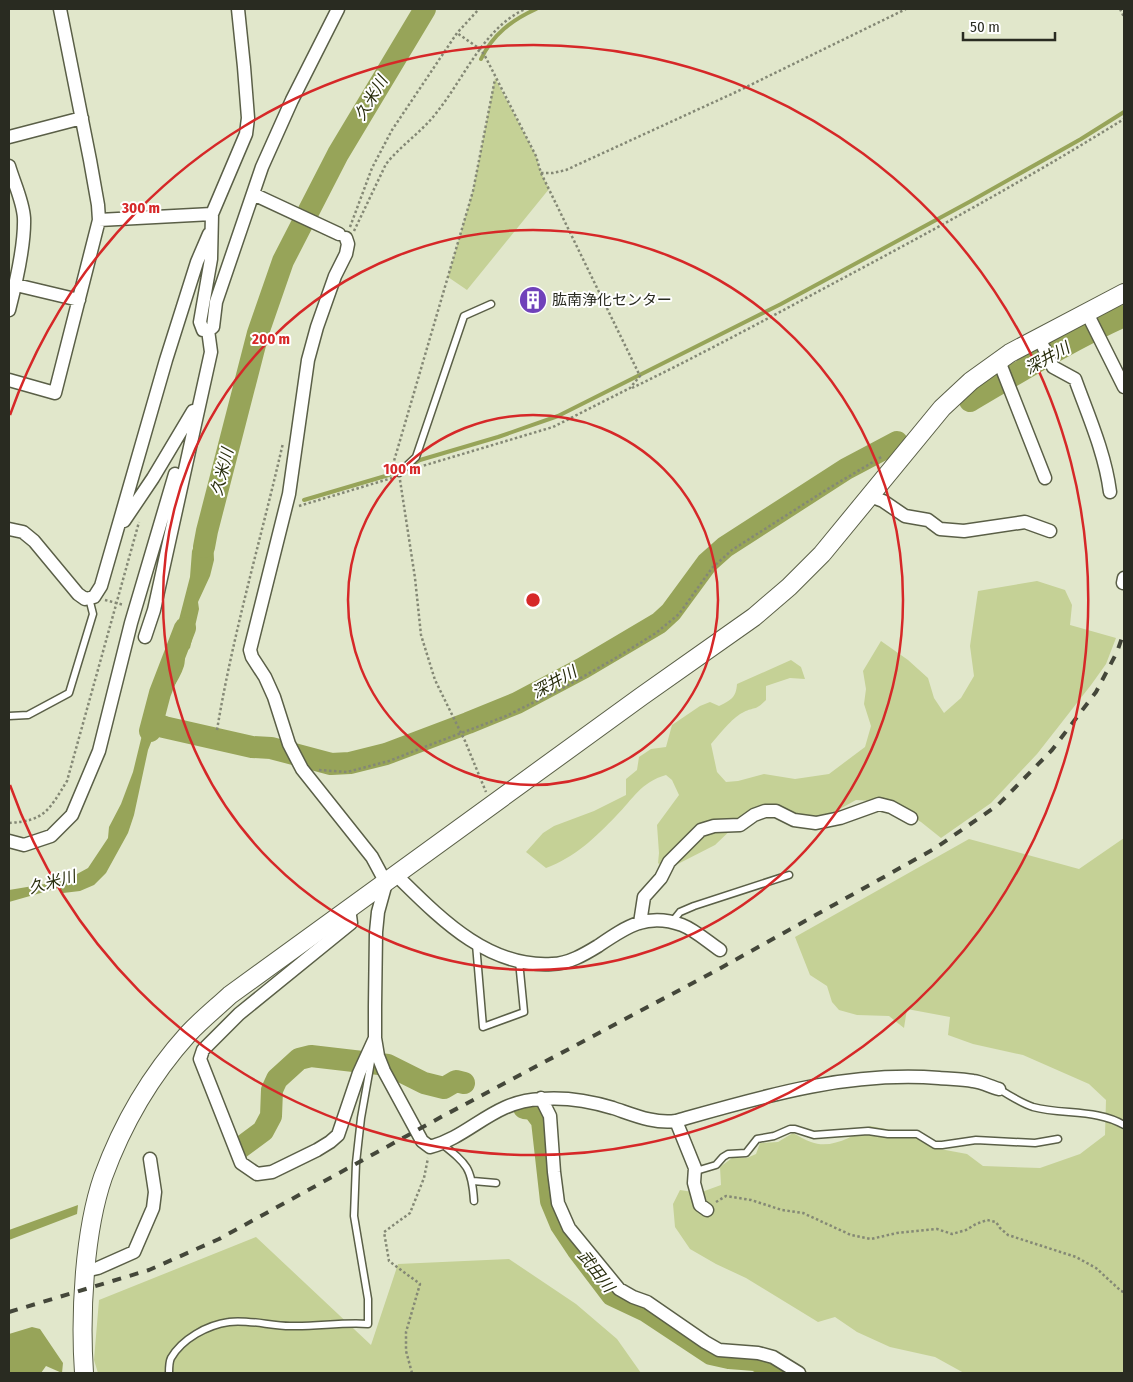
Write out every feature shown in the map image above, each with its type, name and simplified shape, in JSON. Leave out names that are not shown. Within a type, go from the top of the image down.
[{"type":"street","points":[[9,380],[55,393],[99,220],[98,204],[60,9]]},
{"type":"street","points":[[238,9],[248,118],[246,134],[212,214],[211,259],[200,322],[203,330],[208,330],[213,326],[216,302],[262,166],[292,100],[338,9]]},
{"type":"street","points":[[9,137],[82,118]]},
{"type":"street","points":[[9,166],[24,219],[16,284],[9,310]]},
{"type":"street","points":[[253,194],[343,236],[348,244],[346,254],[335,276],[317,327],[308,360],[296,452],[285,510],[250,650],[274,697],[289,744],[299,764],[391,879],[451,928],[476,944],[504,958],[554,964],[584,955],[623,930],[648,920],[682,926],[720,950]]},
{"type":"street","points":[[99,220],[212,214]]},
{"type":"street","points":[[9,528],[23,532],[34,541],[78,594],[85,599],[91,598],[101,586],[166,360],[197,262],[211,230]]},
{"type":"street","points":[[16,284],[80,300]]},
{"type":"street","points":[[84,1373],[82,1347],[85,1271],[92,1224],[103,1178],[125,1124],[155,1076],[188,1034],[230,995],[754,616],[822,554],[942,408],[971,381],[1010,353],[1124,293]]},
{"type":"street","points":[[1087,313],[1124,387]]},
{"type":"street","points":[[146,638],[154,610],[210,352],[208,330]]},
{"type":"street","points":[[1039,338],[1053,368],[1075,379],[1101,454],[1108,477],[1110,492]]},
{"type":"street","points":[[9,841],[24,845],[51,836],[72,815],[99,751],[136,608],[210,352]]},
{"type":"street","points":[[999,361],[1045,478]]},
{"type":"street","points":[[116,536],[194,408]]},
{"type":"street","points":[[870,496],[883,501],[905,516],[928,520],[940,529],[964,531],[1025,522],[1050,531]]},
{"type":"street","points":[[640,923],[644,897],[661,878],[669,862],[701,830],[714,826],[740,825],[754,815],[765,811],[776,811],[794,820],[816,823],[840,818],[879,804],[891,807],[911,818]]},
{"type":"street","points":[[391,879],[378,912],[376,932],[375,1038],[378,1056],[384,1071],[422,1141],[436,1145],[502,1108],[521,1101],[541,1098],[572,1100],[611,1107],[664,1123],[812,1086],[887,1076],[974,1081],[999,1089]]},
{"type":"street","points":[[348,908],[351,923],[239,1014],[202,1050],[200,1059],[242,1164],[256,1174],[272,1172],[330,1142],[338,1134],[359,1073],[375,1038]]},
{"type":"street","points":[[541,1098],[550,1116],[558,1204],[569,1228],[619,1289],[647,1302],[719,1350],[758,1353],[773,1357],[799,1373]]},
{"type":"street","points":[[676,1121],[696,1171],[694,1183],[700,1205],[707,1210]]},
{"type":"street","points":[[85,1271],[98,1268],[134,1252],[153,1208],[155,1192],[150,1159]]},
{"type":"lane","points":[[398,472],[416,457],[464,316],[491,304]]},
{"type":"lane","points":[[9,716],[28,715],[69,693],[93,614],[91,598]]},
{"type":"lane","points":[[671,923],[680,912],[694,906],[789,876]]},
{"type":"lane","points":[[476,944],[483,1027],[524,1012],[519,961]]},
{"type":"lane","points":[[169,1373],[170,1359],[182,1344],[209,1328],[230,1322],[290,1326],[368,1324],[368,1299],[354,1216],[361,1118],[375,1038]]},
{"type":"lane","points":[[999,1089],[1024,1104],[1036,1108],[1089,1113],[1124,1125]]},
{"type":"lane","points":[[696,1171],[716,1166],[728,1154],[746,1153],[757,1139],[774,1136],[790,1129],[814,1135],[868,1131],[888,1134],[917,1134],[935,1145],[976,1140],[1035,1142],[1058,1140]]},
{"type":"lane","points":[[436,1145],[464,1161],[473,1181],[474,1201]]},
{"type":"lane","points":[[473,1181],[496,1183]]},
{"type":"path","points":[[343,236],[372,168],[392,130],[457,33],[479,9]]},
{"type":"path","points":[[343,236],[353,232],[358,224],[386,164],[437,112],[499,26],[525,9]]},
{"type":"path","points":[[541,173],[553,173],[574,166],[736,92],[906,9]]},
{"type":"path","points":[[1120,9],[1124,16]]},
{"type":"path","points":[[457,33],[485,56],[536,156],[541,173],[640,376],[630,388]]},
{"type":"path","points":[[492,805],[461,733],[435,680],[421,635],[415,578],[398,472],[394,461],[473,192],[495,78]]},
{"type":"path","points":[[285,510],[319,502],[392,478],[398,472],[493,446],[553,426],[684,363],[932,230],[1124,120]]},
{"type":"path","points":[[217,730],[224,688],[247,584],[284,439]]},
{"type":"path","points":[[299,764],[324,772],[347,772],[389,760],[506,716],[563,688],[656,633],[680,614],[712,568],[732,550],[888,453]]},
{"type":"path","points":[[9,823],[26,822],[40,817],[54,802],[68,781],[140,517]]},
{"type":"path","points":[[91,598],[136,608]]},
{"type":"path","points":[[412,1373],[406,1351],[406,1332],[420,1284],[389,1261],[384,1232],[410,1212],[436,1145]]},
{"type":"path","points":[[707,1210],[726,1196],[751,1200],[782,1210],[803,1213],[851,1235],[871,1239],[897,1233],[937,1229],[952,1234],[966,1230],[986,1220],[996,1222],[1008,1234],[1076,1257],[1096,1268],[1120,1291],[1124,1292]]},
{"type":"shaded area","points":[[495,78],[536,156],[541,173],[549,189],[467,290],[448,277],[473,191]]},
{"type":"shaded area","points":[[207,512],[215,524],[213,537],[214,560],[210,576],[198,602],[199,609],[184,666],[160,713],[187,726],[183,737],[154,735],[148,750],[134,815],[128,833],[106,873],[94,885],[80,891],[63,893],[58,888],[9,902],[9,890],[57,882],[88,868],[108,838],[109,827],[121,804],[133,772],[143,731],[167,684],[177,670],[177,663],[169,643],[171,635],[175,635],[190,577],[192,551]]},
{"type":"shaded area","points":[[1037,581],[1065,590],[1072,605],[1070,625],[1116,638],[1106,664],[1037,754],[991,803],[941,838],[921,822],[886,802],[856,800],[827,816],[808,819],[778,808],[736,825],[715,845],[666,870],[658,863],[657,825],[679,795],[672,780],[666,775],[650,782],[638,792],[601,832],[566,859],[546,868],[526,852],[543,833],[554,826],[594,811],[626,795],[626,779],[637,770],[639,757],[651,749],[666,747],[672,725],[700,706],[710,702],[719,706],[727,702],[734,696],[737,684],[791,660],[801,667],[805,679],[790,678],[766,686],[766,700],[756,708],[738,715],[726,727],[711,744],[717,772],[726,782],[764,774],[795,779],[829,774],[865,747],[871,726],[864,704],[866,689],[863,671],[881,641],[908,660],[928,678],[934,698],[944,713],[961,698],[974,676],[970,646],[978,591]]},
{"type":"shaded area","points":[[1124,838],[1124,1373],[964,1373],[935,1357],[890,1347],[857,1332],[835,1317],[818,1322],[746,1278],[690,1249],[675,1227],[673,1204],[680,1190],[699,1193],[721,1185],[720,1167],[732,1158],[747,1158],[756,1154],[760,1143],[778,1142],[793,1133],[811,1142],[826,1144],[842,1141],[870,1126],[913,1134],[940,1149],[967,1154],[983,1166],[1040,1168],[1080,1154],[1105,1135],[1106,1100],[1089,1084],[1023,1055],[973,1044],[948,1035],[950,1017],[907,1009],[904,1028],[889,1016],[857,1015],[839,1010],[832,1002],[827,986],[810,975],[795,937],[969,839],[1079,869]]},
{"type":"shaded area","points":[[78,1205],[77,1214],[9,1240],[9,1230]]},
{"type":"shaded area","points":[[256,1237],[371,1345],[398,1264],[509,1259],[576,1304],[617,1339],[641,1373],[98,1373],[94,1360],[99,1300]]},
{"type":"shaded area","points":[[32,1327],[40,1329],[63,1363],[62,1373],[46,1366],[41,1373],[9,1373],[9,1334]]},
{"type":"waterway","name":"久米川","points":[[204,547],[258,333],[283,261],[338,154],[425,9]]},
{"type":"waterway","points":[[481,59],[497,35],[511,23],[536,9]]},
{"type":"waterway","points":[[409,466],[420,460],[498,437],[558,416],[781,304],[971,201],[1081,139],[1124,112]]},
{"type":"waterway","name":"深井川","points":[[970,401],[1065,346],[1124,316]]},
{"type":"waterway","name":"深井川","points":[[155,725],[252,747],[271,748],[331,764],[350,763],[386,754],[468,723],[517,703],[583,668],[659,623],[671,612],[707,563],[725,547],[846,469],[897,442]]},
{"type":"waterway","points":[[304,500],[399,472]]},
{"type":"waterway","name":"久米川","points":[[150,731],[160,693],[185,628]]},
{"type":"waterway","name":"武田川","points":[[240,1148],[263,1131],[271,1116],[272,1090],[277,1079],[299,1059],[311,1056],[388,1065],[424,1083],[444,1088],[456,1081],[464,1083]]},
{"type":"waterway","name":"武田川","points":[[524,1108],[533,1109],[542,1121],[551,1201],[561,1225],[612,1295],[646,1311],[711,1354],[729,1358],[755,1360],[781,1373]]},
{"type":"railway","points":[[9,1312],[149,1270],[219,1239],[443,1116],[719,969],[934,849],[998,805],[1052,750],[1096,692],[1117,652],[1124,632]]},
{"type":"place","name":"肱南浄化センター","points":[[533,300]]}]
